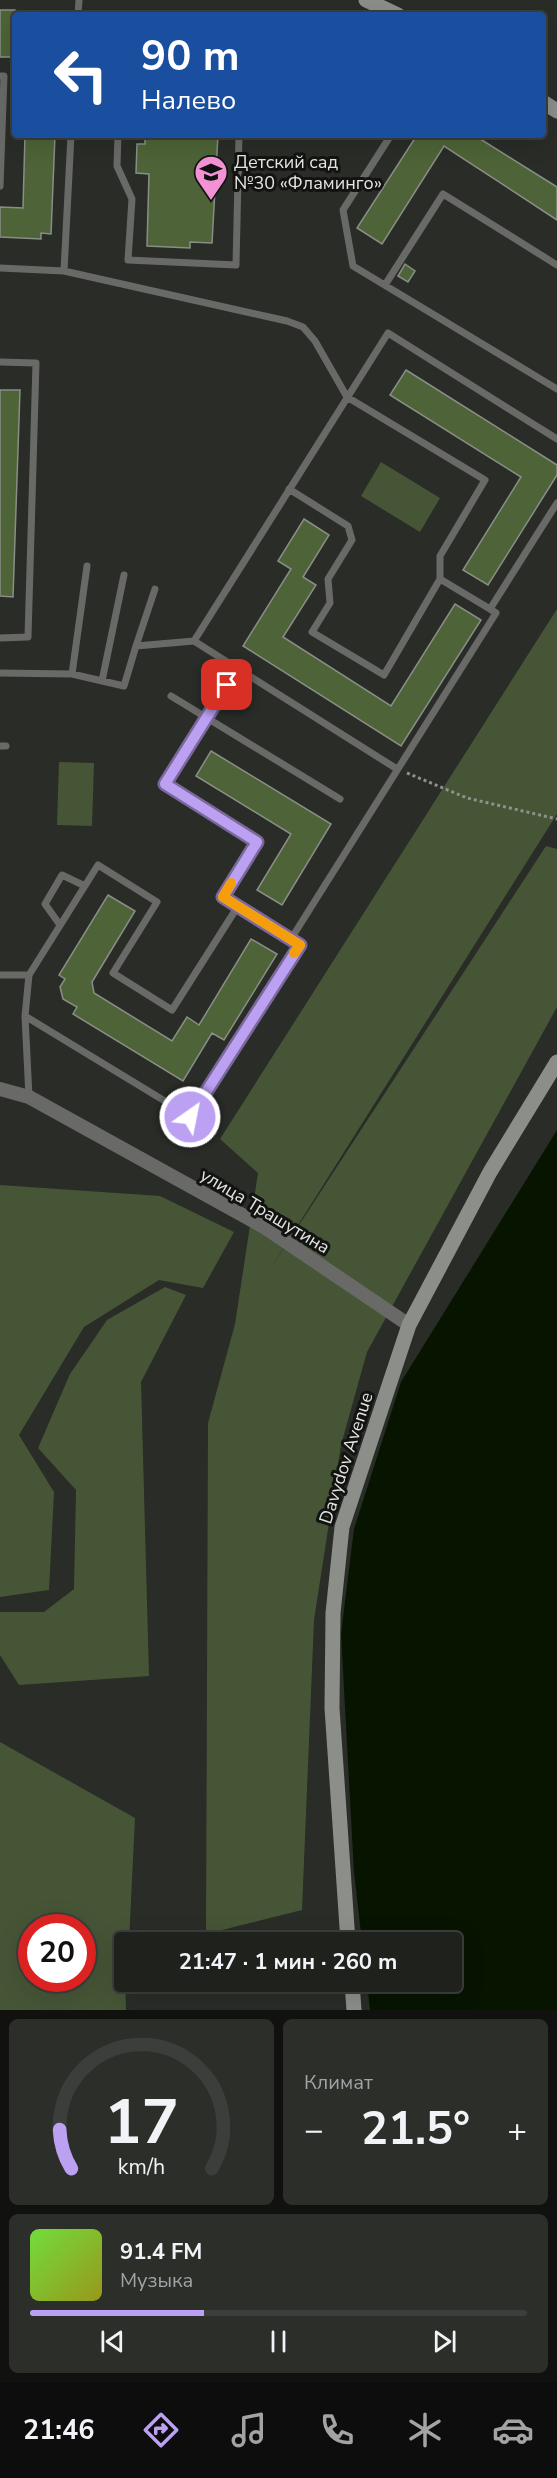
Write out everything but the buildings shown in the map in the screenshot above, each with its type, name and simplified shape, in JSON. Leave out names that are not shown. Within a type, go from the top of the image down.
[{"type":"street","points":[[366,0],[392,12]]},
{"type":"street","name":"Davydov Avenue","points":[[347,1932],[332,1708],[333,1612],[342,1527],[409,1325],[490,1172],[557,1062]]},
{"type":"street","name":"улица Трашутина","points":[[0,1089],[28,1097],[264,1227],[409,1325]]},
{"type":"street","points":[[353,1992],[354,2010]]},
{"type":"lane","points":[[0,76],[4,76],[0,186]]},
{"type":"lane","points":[[63,271],[71,138]]},
{"type":"lane","points":[[118,138],[117,166],[132,199],[128,260],[236,265],[239,138]]},
{"type":"lane","points":[[389,138],[343,210],[353,266],[557,389]]},
{"type":"lane","points":[[385,285],[443,194],[557,265]]},
{"type":"lane","points":[[0,268],[63,271],[287,321],[303,327],[315,341],[347,397],[485,480],[440,556],[440,579],[384,675],[312,632],[330,603],[327,579],[352,540],[348,526],[290,489]]},
{"type":"lane","points":[[194,641],[388,333],[557,439]]},
{"type":"lane","points":[[0,362],[36,363],[28,638],[0,638]]},
{"type":"lane","points":[[490,609],[557,503]]},
{"type":"lane","points":[[72,674],[87,566]]},
{"type":"lane","points":[[102,681],[124,575]]},
{"type":"lane","points":[[291,939],[496,613],[440,579]]},
{"type":"lane","points":[[0,673],[72,674],[124,686],[155,589]]},
{"type":"lane","points":[[136,646],[194,641],[398,769]]},
{"type":"lane","points":[[25,1016],[190,1117],[300,945],[223,897],[257,842],[165,784],[237,669]]},
{"type":"lane","points":[[171,696],[339,799]]},
{"type":"lane","points":[[28,1097],[25,1016],[29,975],[98,865],[157,902],[113,973],[172,1010],[238,906]]},
{"type":"lane","points":[[60,925],[45,904],[62,875],[85,885]]},
{"type":"lane","points":[[0,975],[29,975]]},
{"type":"path","points":[[398,769],[467,798],[557,819]]},
{"type":"green space","points":[[381,462],[440,498],[420,532],[361,496]]},
{"type":"green space","points":[[557,609],[557,814],[271,1268],[546,846],[557,849],[557,1007],[367,1352],[341,1445],[314,1620],[302,1910],[206,1932],[208,1423],[235,1324],[258,1173],[220,1139]]},
{"type":"green space","points":[[59,762],[94,763],[92,826],[57,825]]},
{"type":"green space","points":[[0,1185],[160,1196],[234,1232],[203,1288],[159,1280],[84,1327],[19,1435],[54,1492],[49,1590],[0,1597]]},
{"type":"green space","points":[[165,1287],[186,1295],[141,1382],[149,1676],[19,1685],[0,1655],[0,1612],[44,1612],[74,1589],[76,1490],[38,1448],[70,1374],[107,1320]]},
{"type":"green space","points":[[0,1742],[135,1818],[129,1932],[114,1932],[114,1992],[125,1992],[126,2010],[0,2010]]},
{"type":"shaded area","points":[[557,1130],[557,2010],[370,2010],[368,1992],[462,1992],[462,1932],[361,1932],[354,1872],[341,1634],[354,1529],[401,1382]]},
{"type":"slow traffic","points":[[231,883],[223,897],[300,945],[294,953]]},
{"type":"place","name":"Детский сад №30 «Фламинго»","points":[[211,201]]},
{"type":"route","points":[[190,1117],[300,945],[223,897],[257,842],[165,784],[227,685]]}]
